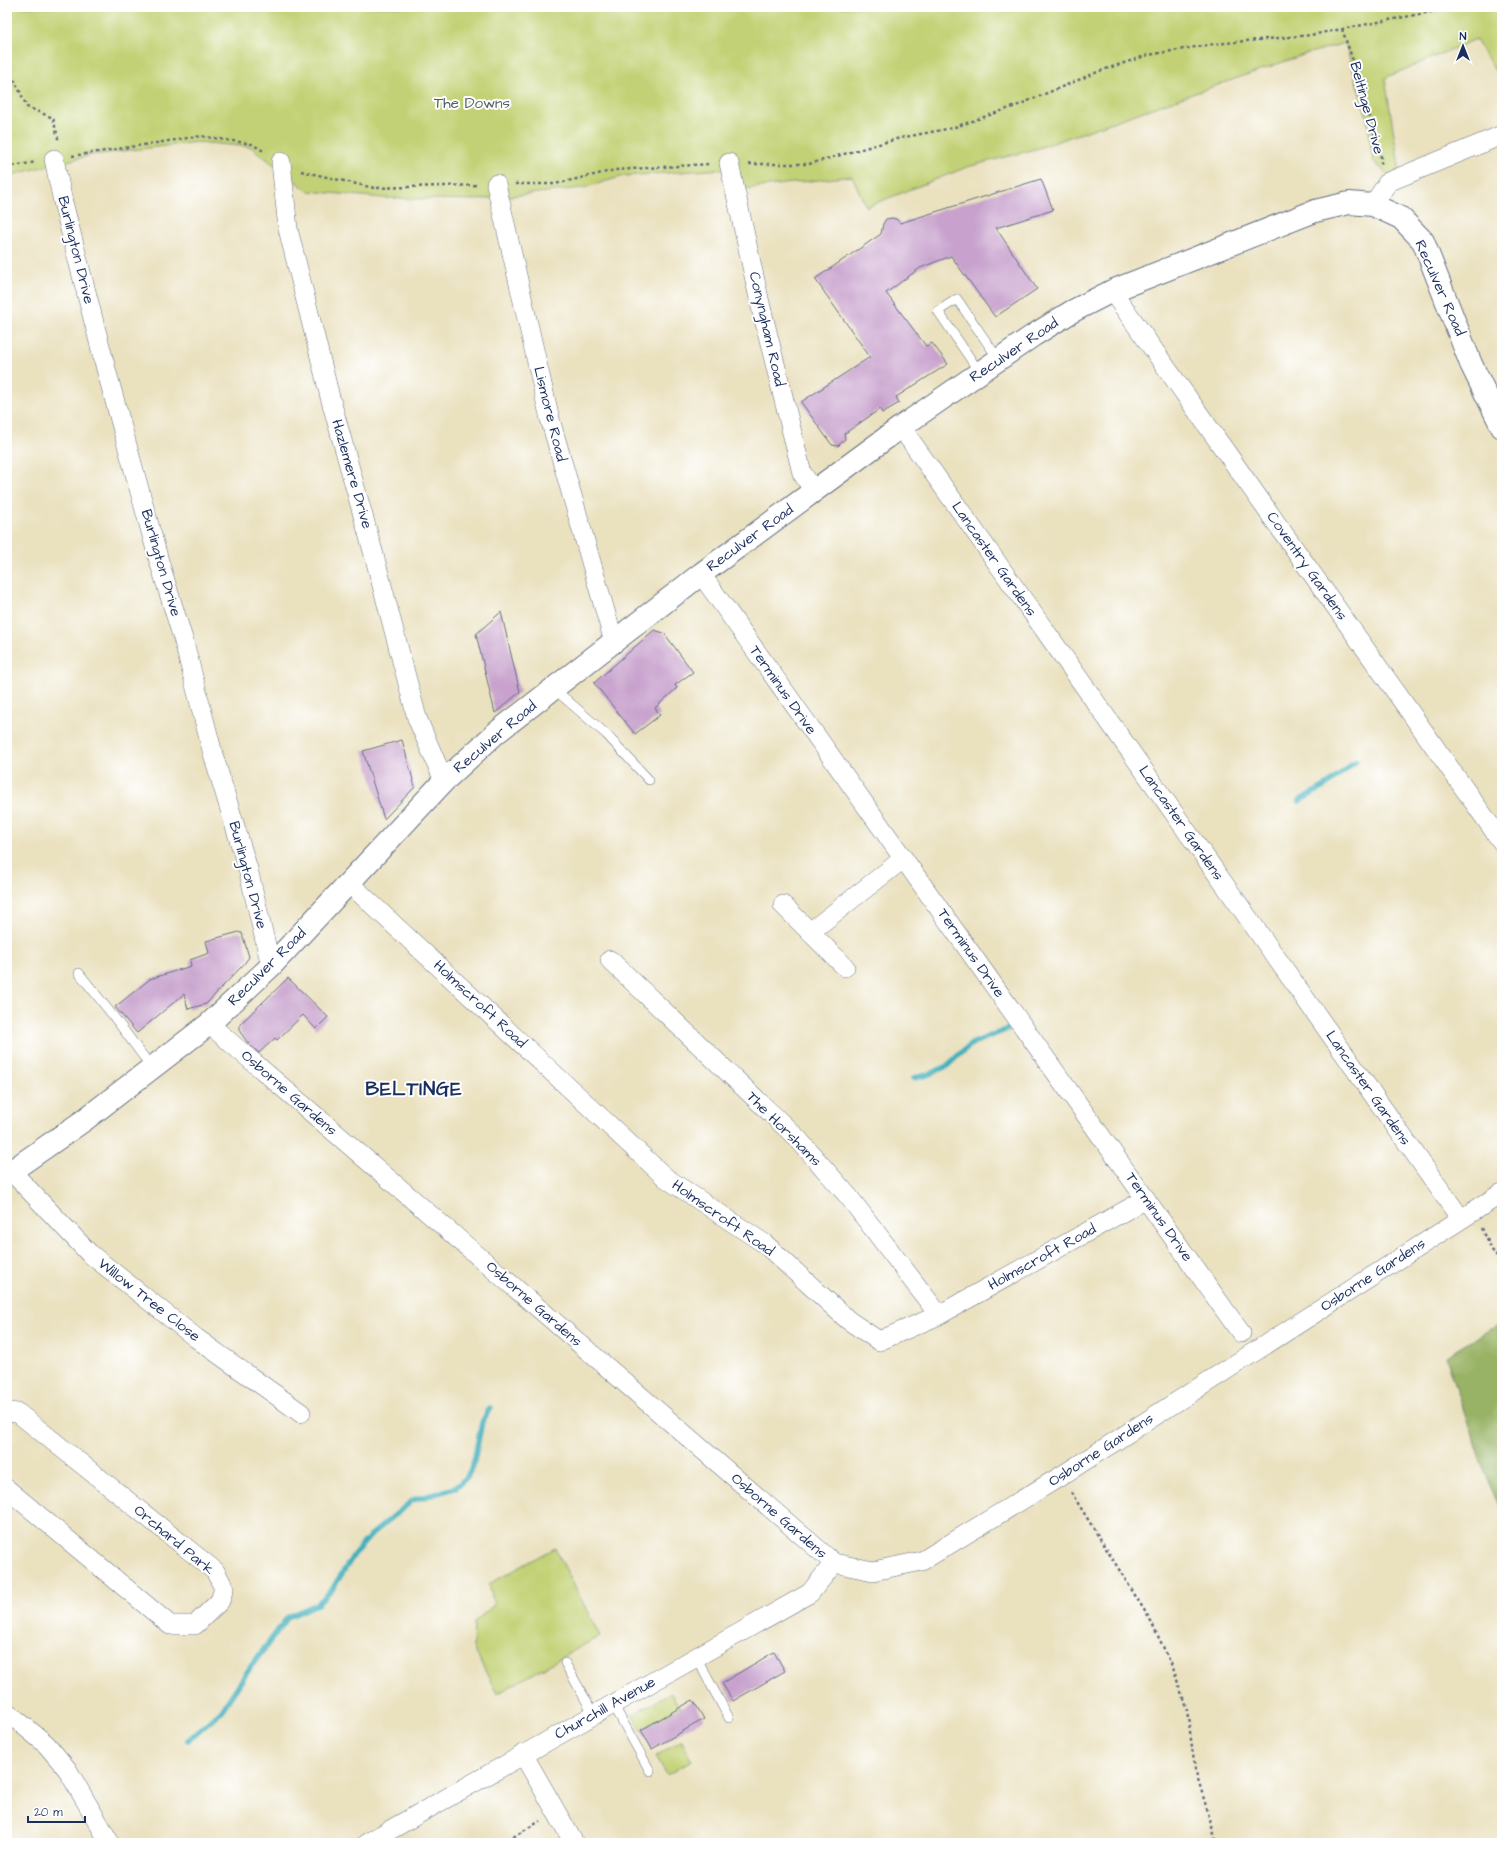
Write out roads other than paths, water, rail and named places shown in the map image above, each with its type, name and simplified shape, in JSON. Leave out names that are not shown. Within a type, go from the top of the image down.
[{"type":"street","points":[[1378,197],[1388,182],[1502,135]]},
{"type":"street","name":"Burlington Drive","points":[[58,158],[63,202],[106,369],[157,554],[184,642],[213,754],[248,869],[271,966]]},
{"type":"street","name":"Hazlemere Drive","points":[[281,162],[288,229],[330,397],[372,547],[417,718],[444,781]]},
{"type":"street","name":"Conyngham Road","points":[[729,163],[760,303],[802,473],[814,491]]},
{"type":"street","name":"Beltinge Drive","points":[[1378,197],[1381,167]]},
{"type":"street","name":"Lismore Road","points":[[496,184],[550,419],[614,642]]},
{"type":"street","name":"Reculver Road","points":[[9,1173],[83,1121],[209,1024],[271,966],[444,781],[496,734],[553,688],[701,574],[901,427],[1071,312],[1112,291],[1315,211],[1378,197],[1423,241],[1472,364],[1502,427]]},
{"type":"street","name":"Coventry Gardens","points":[[1112,291],[1502,842]]},
{"type":"street","name":"Lancaster Gardens","points":[[901,427],[1467,1215]]},
{"type":"street","name":"Terminus Drive","points":[[701,574],[1240,1333]]},
{"type":"street","points":[[810,932],[903,859]]},
{"type":"street","name":"Holmscroft Road","points":[[349,883],[666,1178],[765,1244],[848,1320],[879,1341],[939,1315],[1146,1199]]},
{"type":"street","points":[[783,904],[845,967]]},
{"type":"street","name":"The Horshams","points":[[610,960],[798,1139],[849,1197],[939,1315]]},
{"type":"street","name":"Osborne Gardens","points":[[209,1024],[834,1563],[873,1571],[922,1561],[1061,1476],[1502,1193]]},
{"type":"street","name":"Willow Tree Close","points":[[9,1173],[89,1253],[196,1338],[301,1414]]},
{"type":"street","name":"Orchard Park","points":[[7,1412],[18,1413],[215,1571],[224,1588],[220,1601],[195,1625],[170,1625],[7,1490]]},
{"type":"street","name":"Churchill Avenue","points":[[367,1843],[810,1593],[834,1563]]},
{"type":"street","points":[[7,1712],[46,1744],[67,1769],[110,1843]]},
{"type":"street","points":[[523,1754],[574,1843]]},
{"type":"lane","points":[[980,373],[938,312],[957,298],[998,360]]},
{"type":"lane","points":[[553,688],[606,734],[648,780]]},
{"type":"lane","points":[[79,973],[119,1022],[152,1068]]},
{"type":"lane","points":[[696,1657],[729,1718]]},
{"type":"lane","points":[[565,1663],[594,1715]]},
{"type":"lane","points":[[613,1704],[650,1771]]},
{"type":"waterway","points":[[1299,801],[1327,785],[1356,761]]},
{"type":"waterway","points":[[914,1078],[927,1075],[947,1066],[973,1043],[1008,1029]]},
{"type":"waterway","points":[[188,1740],[221,1711],[252,1665],[288,1617],[317,1604],[331,1591],[355,1553],[371,1535],[413,1500],[455,1488],[466,1478],[473,1466],[482,1422],[490,1408]]},
{"type":"district","name":"BELTINGE","points":[[414,1089]]},
{"type":"park label","name":"The Downs","points":[[472,103]]}]
